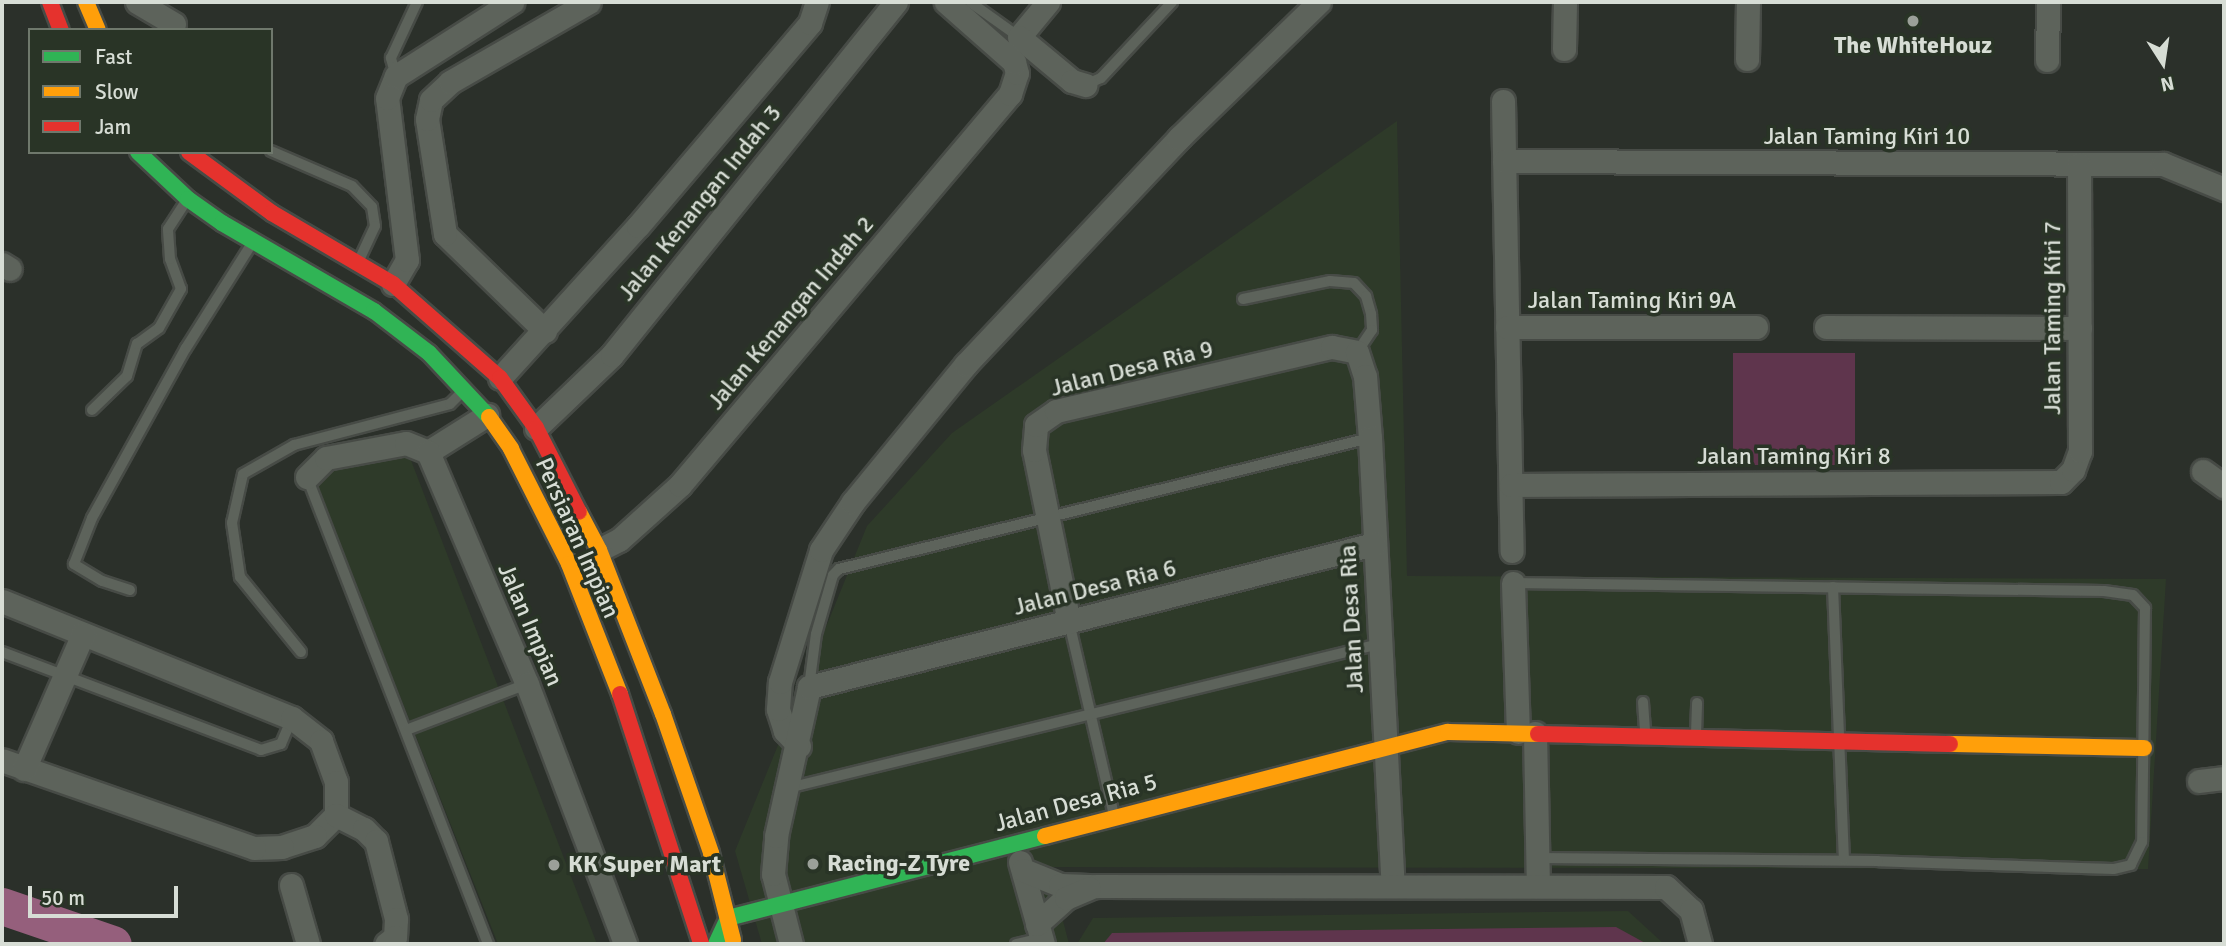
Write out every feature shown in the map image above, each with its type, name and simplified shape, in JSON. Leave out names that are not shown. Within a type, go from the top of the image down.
[{"type":"street","points":[[50,2],[60,28]]},
{"type":"street","points":[[86,2],[97,28]]},
{"type":"street","points":[[137,2],[174,24]]},
{"type":"street","points":[[393,284],[407,260],[387,97],[396,76],[512,2]]},
{"type":"street","points":[[545,331],[445,234],[427,119],[431,100],[450,82],[589,2]]},
{"type":"street","points":[[500,378],[545,331],[810,23],[817,2]]},
{"type":"street","name":"Jalan Kenangan Indah 3","points":[[536,428],[612,355],[896,2]]},
{"type":"street","name":"Jalan Kenangan Indah 2","points":[[599,550],[620,540],[680,485],[1010,94],[1017,73],[1014,62],[946,2]]},
{"type":"street","points":[[1048,2],[1019,37],[1072,81],[1085,85]]},
{"type":"street","points":[[799,746],[785,731],[778,709],[780,682],[821,550],[853,502],[966,364],[1179,138],[1319,2]]},
{"type":"street","points":[[1564,49],[1565,2]]},
{"type":"street","points":[[1747,59],[1748,2]]},
{"type":"street","points":[[2048,2],[2048,60]]},
{"type":"street","points":[[1503,101],[1512,551]]},
{"type":"street","name":"Persiaran Impian","points":[[140,154],[188,199],[253,241],[374,310],[466,388],[487,415],[528,480],[569,564],[631,723],[677,860],[701,944]]},
{"type":"street","name":"Persiaran Impian","points":[[192,154],[250,200],[393,284],[500,378],[536,428],[599,550],[663,714],[711,853],[735,944]]},
{"type":"street","name":"Jalan Taming Kiri 10","points":[[1504,161],[2162,164],[2224,189]]},
{"type":"street","name":"Jalan Taming Kiri 7","points":[[2073,470],[2080,452],[2079,164]]},
{"type":"street","name":"Jalan Taming Kiri 9A","points":[[1507,327],[1756,327]]},
{"type":"street","points":[[1826,327],[2080,328]]},
{"type":"street","name":"Jalan Desa Ria 9","points":[[1069,622],[1034,450],[1036,425],[1056,411],[1332,347],[1357,352]]},
{"type":"street","name":"Jalan Desa Ria","points":[[1357,352],[1366,376],[1393,885]]},
{"type":"street","points":[[307,477],[326,458],[406,443],[428,452],[487,415]]},
{"type":"street","name":"Jalan Impian","points":[[428,452],[527,684],[625,944]]},
{"type":"street","name":"Jalan Taming Kiri 8","points":[[1511,485],[2061,482],[2073,470]]},
{"type":"street","points":[[2203,471],[2224,486]]},
{"type":"street","name":"Jalan Desa Ria 6","points":[[819,684],[1374,544]]},
{"type":"street","points":[[1513,583],[1538,858],[1538,886]]},
{"type":"street","points":[[2,601],[292,718],[321,741],[336,782],[336,815],[315,836],[282,847],[254,848],[2,760]]},
{"type":"street","points":[[24,769],[83,634]]},
{"type":"street","points":[[790,944],[779,905],[774,861],[788,788],[819,684]]},
{"type":"street","name":"Jalan Desa Ria 5","points":[[727,918],[1114,815],[1448,732],[1645,739],[2144,748]]},
{"type":"street","points":[[2199,781],[2224,778]]},
{"type":"street","points":[[336,815],[364,829],[376,841],[396,919],[395,937],[386,944]]},
{"type":"street","points":[[1015,842],[1040,935]]},
{"type":"street","points":[[677,860],[703,900],[727,918],[716,944]]},
{"type":"street","points":[[1023,870],[1060,885],[1096,886],[1666,887],[1691,910],[1700,944]]},
{"type":"street","points":[[291,884],[308,944]]},
{"type":"street","points":[[1040,935],[1066,898],[1096,886]]},
{"type":"lane","points":[[396,76],[391,58],[417,2]]},
{"type":"lane","points":[[970,2],[1019,37]]},
{"type":"lane","points":[[1085,85],[1101,78],[1172,2]]},
{"type":"lane","points":[[273,153],[352,186],[372,207],[375,226],[358,262]]},
{"type":"lane","points":[[92,410],[127,376],[137,344],[159,328],[181,289],[170,259],[168,229],[188,199]]},
{"type":"lane","points":[[130,590],[102,581],[74,564],[92,518],[186,348],[253,241]]},
{"type":"lane","points":[[1243,299],[1330,281],[1353,283],[1366,296],[1372,330],[1357,352]]},
{"type":"lane","points":[[301,652],[240,577],[232,523],[243,474],[294,445],[450,404],[466,388]]},
{"type":"lane","points":[[819,684],[816,635],[833,575],[839,569],[1370,438]]},
{"type":"lane","points":[[307,477],[409,729],[488,944]]},
{"type":"lane","points":[[1513,583],[2133,594],[2145,608],[2142,842],[2131,865],[2113,869],[1844,860],[1538,858]]},
{"type":"lane","points":[[1833,587],[1844,860]]},
{"type":"lane","points":[[1069,622],[1114,815]]},
{"type":"lane","points":[[788,788],[1379,644]]},
{"type":"lane","points":[[2,652],[261,750],[281,744],[292,718]]},
{"type":"lane","points":[[409,729],[527,684]]},
{"type":"lane","points":[[1643,702],[1645,739]]},
{"type":"lane","points":[[1696,740],[1697,703]]},
{"type":"lane","points":[[1016,944],[1040,935]]},
{"type":"shaded area","points":[[1397,121],[1407,576],[2166,579],[2148,869],[1049,867],[1069,944],[762,944],[735,851],[867,526],[952,433]]},
{"type":"shaded area","points":[[1733,353],[1855,353],[1855,465],[1733,465]]},
{"type":"shaded area","points":[[407,450],[597,944],[498,944],[315,481],[329,465]]},
{"type":"shaded area","points":[[1628,911],[1664,944],[1077,944],[1093,918]]},
{"type":"shaded area","points":[[1616,927],[1647,944],[1103,944],[1112,933]]},
{"type":"waterway","points":[[2,906],[113,944]]},
{"type":"traffic: fast","points":[[140,154],[188,199],[222,223],[374,311],[429,353],[489,417]]},
{"type":"traffic: fast","points":[[716,944],[728,918],[1045,836]]},
{"type":"traffic: slow","points":[[86,2],[97,28]]},
{"type":"traffic: slow","points":[[489,417],[511,449],[569,564],[620,694]]},
{"type":"traffic: slow","points":[[579,512],[599,550],[663,714],[711,853],[733,940]]},
{"type":"traffic: slow","points":[[1045,836],[1448,732],[1538,734]]},
{"type":"traffic: slow","points":[[1950,744],[2144,748]]},
{"type":"traffic: jam","points":[[50,2],[60,28]]},
{"type":"traffic: jam","points":[[192,154],[272,213],[393,284],[500,378],[536,428],[579,512]]},
{"type":"traffic: jam","points":[[620,694],[701,944]]},
{"type":"traffic: jam","points":[[1538,734],[1950,744]]},
{"type":"place","name":"The WhiteHouz","points":[[1913,21]]},
{"type":"place","name":"Racing-Z Tyre","points":[[813,864]]},
{"type":"place","name":"KK Super Mart","points":[[554,865]]}]
